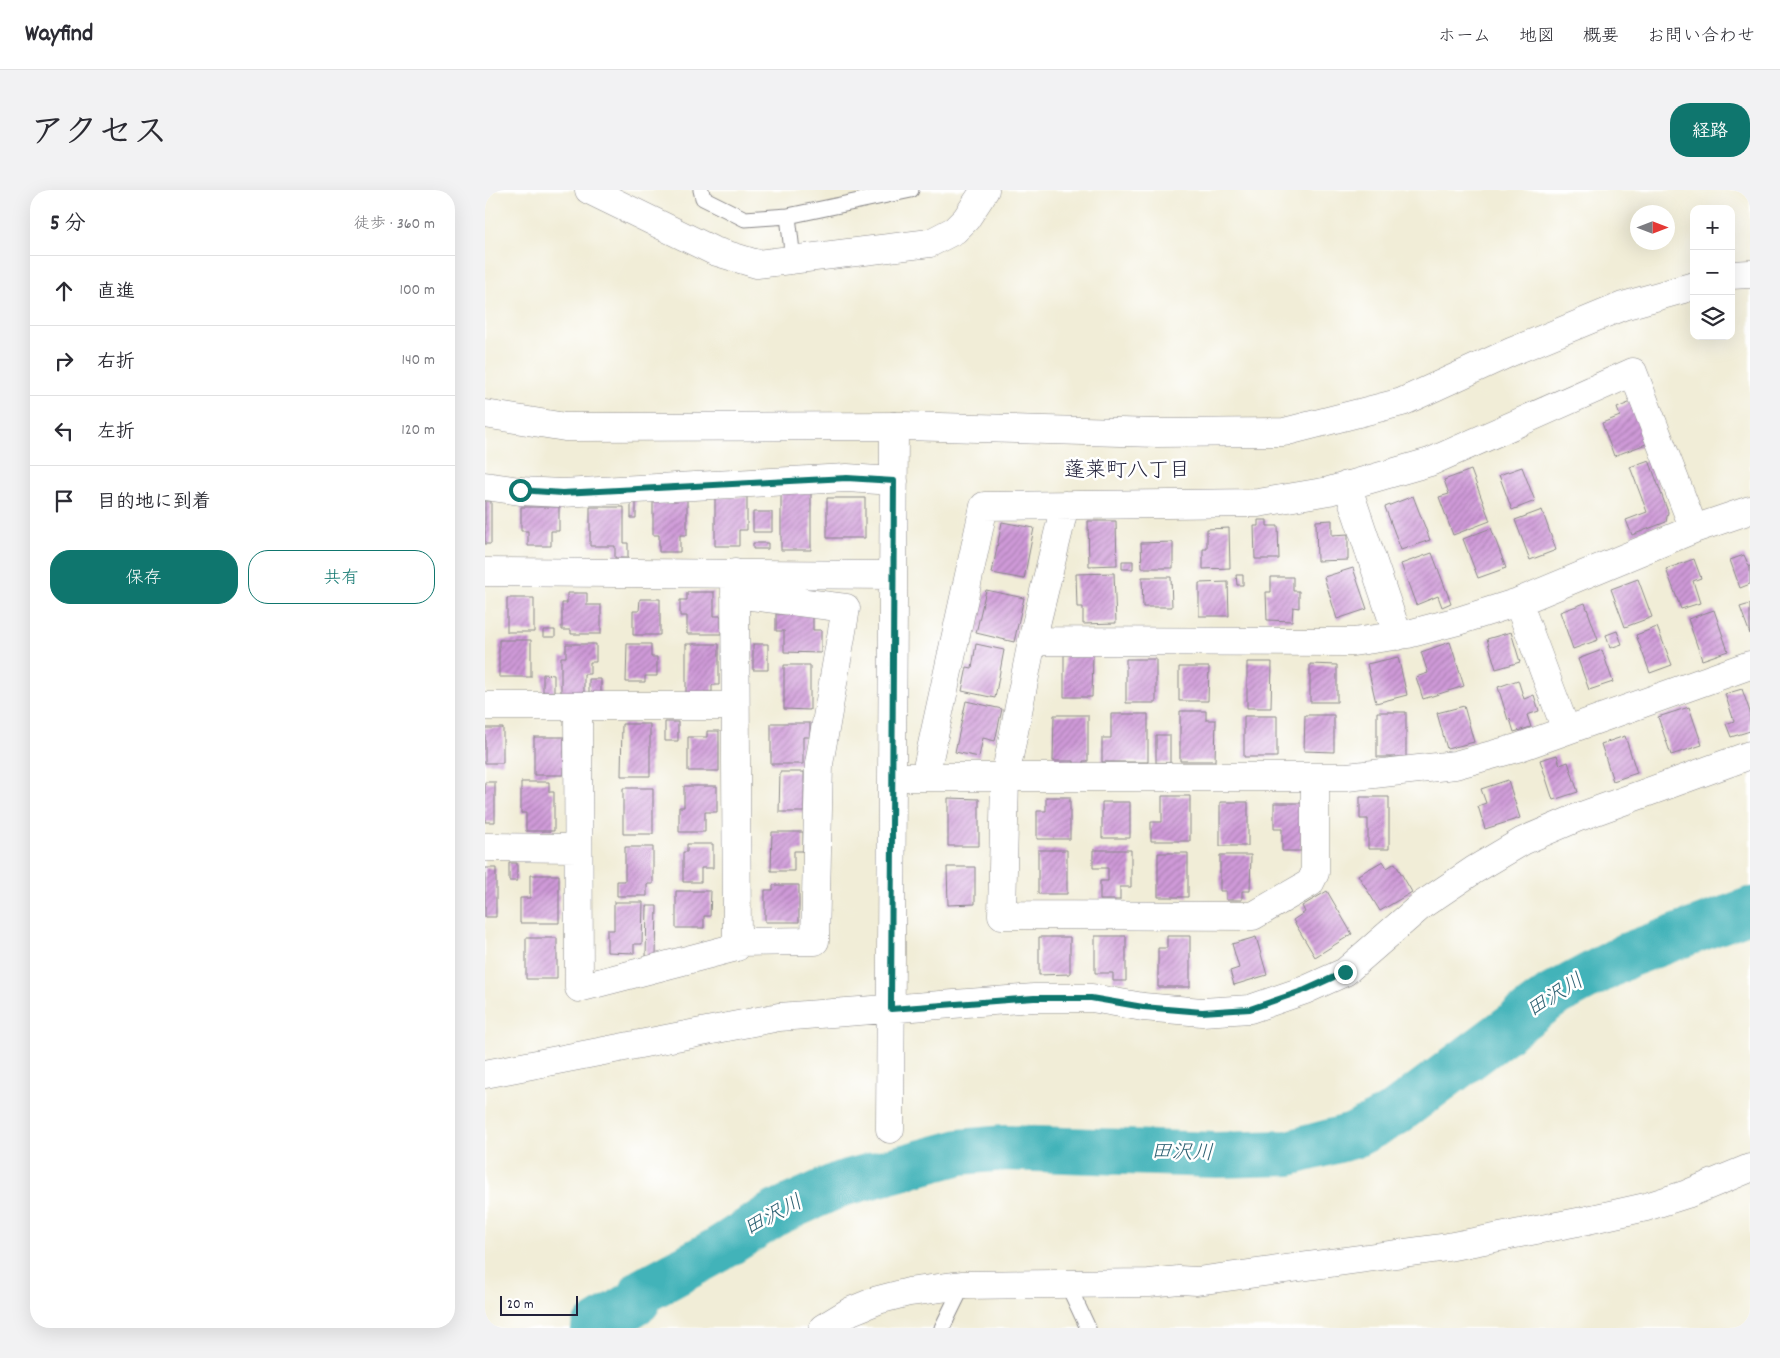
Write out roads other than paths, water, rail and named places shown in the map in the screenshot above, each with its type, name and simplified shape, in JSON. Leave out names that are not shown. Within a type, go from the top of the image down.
[{"type":"street","points":[[589,190],[714,251],[757,264],[930,243],[955,230],[967,220],[985,190]]},
{"type":"street","points":[[1735,275],[1750,274]]},
{"type":"street","points":[[485,414],[565,427],[894,426],[1157,433],[1284,432],[1403,402],[1511,352],[1623,306],[1690,287]]},
{"type":"street","points":[[925,777],[984,506],[1259,502],[1329,490],[1430,462],[1633,372],[1694,529]]},
{"type":"street","points":[[890,1129],[894,426]]},
{"type":"street","points":[[485,486],[562,493],[847,478],[894,481]]},
{"type":"street","points":[[1347,485],[1398,636]]},
{"type":"street","points":[[1065,505],[1033,641],[1005,777],[1002,915],[1253,916],[1310,882],[1315,873],[1315,777]]},
{"type":"street","points":[[1033,641],[1353,642],[1398,636],[1458,621],[1519,602],[1694,529],[1750,510]]},
{"type":"street","points":[[485,572],[735,584],[893,575]]},
{"type":"street","points":[[578,706],[579,988],[737,947],[735,584]]},
{"type":"street","points":[[735,584],[846,608],[819,764],[815,941],[737,942]]},
{"type":"street","points":[[1519,602],[1566,730]]},
{"type":"street","points":[[892,777],[1347,777],[1455,765],[1517,748],[1750,664]]},
{"type":"street","points":[[485,706],[735,706]]},
{"type":"street","points":[[485,1074],[779,1017],[1034,998],[1091,998],[1143,1007],[1202,1012],[1250,1009],[1305,990],[1345,972],[1422,905],[1474,870],[1523,841],[1579,817],[1750,755]]},
{"type":"street","points":[[485,847],[578,848]]},
{"type":"street","points":[[823,1328],[851,1311],[889,1296],[909,1292],[963,1286],[1149,1283],[1216,1279],[1448,1248],[1646,1207],[1687,1194],[1750,1168]]},
{"type":"lane","points":[[701,190],[703,198],[745,220],[788,216],[911,190]]},
{"type":"lane","points":[[788,216],[793,260]]},
{"type":"lane","points":[[1067,1283],[1088,1328]]},
{"type":"lane","points":[[942,1328],[963,1286]]},
{"type":"waterway","name":"田沢川","points":[[594,1328],[638,1301],[643,1291],[718,1250],[776,1213],[841,1184],[960,1152],[1005,1148],[1216,1155],[1289,1153],[1353,1136],[1394,1114],[1552,996],[1628,955],[1750,910]]},
{"type":"district","name":"蓬莱町八丁目","points":[[1127,472]]}]
